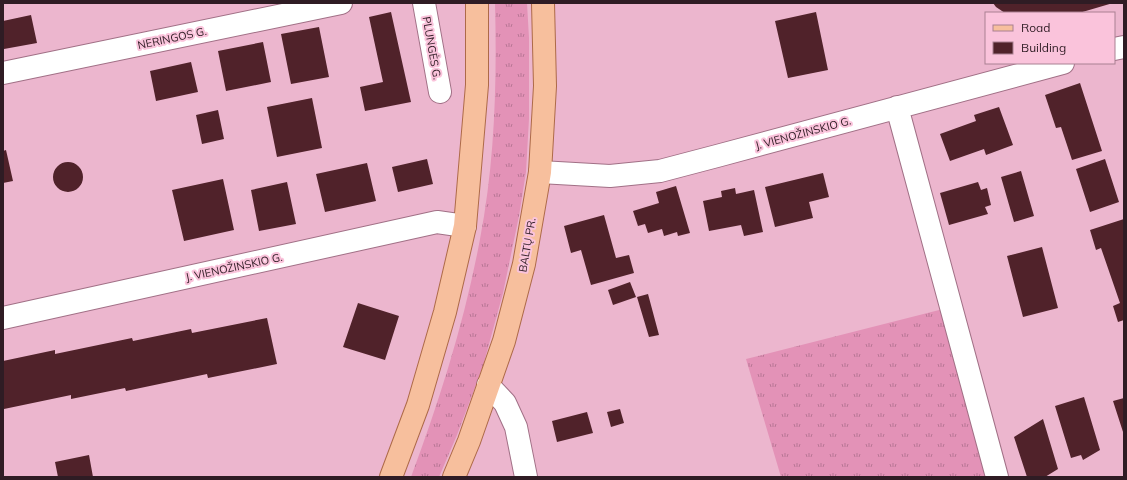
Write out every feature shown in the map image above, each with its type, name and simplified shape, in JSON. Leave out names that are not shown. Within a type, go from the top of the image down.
[{"type":"main road","points":[[391,477],[418,405],[445,312],[465,226],[477,85],[477,3]]},
{"type":"main road","name":"BALTŲ PR.","points":[[454,477],[469,440],[504,341],[524,264],[540,172],[545,86],[543,3]]},
{"type":"street","name":"NERINGOS G.","points":[[3,73],[340,3]]},
{"type":"street","name":"PLUNGĖS G.","points":[[424,3],[440,92]]},
{"type":"street","name":"J. VIENOŽINSKIO G.","points":[[540,172],[610,176],[660,171],[1059,64]]},
{"type":"street","points":[[897,107],[996,477]]},
{"type":"street","name":"J. VIENOŽINSKIO G.","points":[[3,318],[437,222],[465,226]]},
{"type":"street","points":[[488,385],[505,403],[516,427],[526,477]]},
{"type":"green space","points":[[495,3],[527,3],[529,38],[529,119],[526,172],[519,216],[503,293],[483,366],[457,435],[439,477],[411,477],[451,359],[467,299],[480,239],[489,180],[494,121],[496,62]]},
{"type":"green space","points":[[951,307],[997,477],[781,477],[746,359]]},
{"type":"building","points":[[993,3],[1113,3],[1082,12],[1004,12]]},
{"type":"building","points":[[391,12],[411,102],[365,111],[360,87],[383,82],[369,17]]},
{"type":"building","points":[[816,12],[828,70],[788,78],[775,21]]},
{"type":"building","points":[[31,15],[37,43],[4,49],[3,21]]},
{"type":"building","points":[[319,27],[329,77],[291,84],[281,34]]},
{"type":"building","points":[[263,42],[271,82],[226,91],[218,51]]},
{"type":"building","points":[[191,62],[198,92],[156,101],[150,71]]},
{"type":"building","points":[[1080,83],[1102,151],[1072,160],[1061,127],[1056,128],[1045,95]]},
{"type":"building","points":[[312,98],[322,148],[277,157],[267,107]]},
{"type":"building","points":[[999,107],[1013,145],[986,155],[984,149],[950,161],[940,134],[976,121],[974,115]]},
{"type":"building","points":[[218,110],[224,139],[202,144],[196,115]]},
{"type":"building","points":[[6,150],[13,181],[3,183],[3,151]]},
{"type":"building","points":[[427,159],[433,184],[398,192],[392,167]]},
{"type":"building","points":[[1105,159],[1119,202],[1090,212],[1076,169]]},
{"type":"building","points":[[68,162],[74,163],[82,171],[82,183],[74,191],[68,192],[62,191],[54,183],[53,177],[54,171],[62,163]]},
{"type":"building","points":[[367,163],[376,201],[325,212],[316,174]]},
{"type":"building","points":[[1021,171],[1034,216],[1014,222],[1001,177]]},
{"type":"building","points":[[823,173],[829,197],[809,202],[813,218],[775,227],[765,187]]},
{"type":"building","points":[[223,179],[234,230],[184,241],[172,190]]},
{"type":"building","points":[[287,182],[296,224],[259,231],[251,190]]},
{"type":"building","points":[[978,182],[981,190],[987,188],[991,205],[985,207],[988,214],[949,225],[940,193]]},
{"type":"building","points":[[676,186],[690,233],[678,236],[677,232],[664,236],[662,229],[648,233],[645,224],[638,226],[633,211],[659,203],[656,192]]},
{"type":"building","points":[[735,188],[736,194],[754,190],[763,232],[744,236],[741,225],[709,231],[703,201],[722,197],[721,191]]},
{"type":"building","points":[[604,215],[616,258],[629,255],[634,273],[591,285],[581,250],[571,253],[564,226]]},
{"type":"building","points":[[1124,219],[1124,320],[1118,322],[1113,306],[1120,303],[1101,248],[1096,250],[1090,230]]},
{"type":"building","points":[[1042,247],[1058,308],[1023,317],[1007,256]]},
{"type":"building","points":[[630,282],[636,297],[613,305],[608,290]]},
{"type":"building","points":[[648,294],[659,335],[649,337],[637,297]]},
{"type":"building","points":[[358,303],[399,316],[385,360],[343,347]]},
{"type":"building","points":[[267,318],[277,364],[208,378],[207,374],[126,391],[125,388],[71,399],[71,395],[4,409],[3,361],[55,350],[55,354],[132,338],[133,341],[191,329],[192,333]]},
{"type":"building","points":[[1084,397],[1100,450],[1083,460],[1081,455],[1071,458],[1055,406]]},
{"type":"building","points":[[1124,398],[1124,435],[1113,401]]},
{"type":"building","points":[[620,409],[624,423],[611,427],[607,412]]},
{"type":"building","points":[[587,412],[593,433],[557,442],[552,421]]},
{"type":"building","points":[[1043,419],[1058,469],[1045,477],[1027,477],[1014,437]]},
{"type":"building","points":[[89,455],[93,477],[58,477],[55,462]]}]
